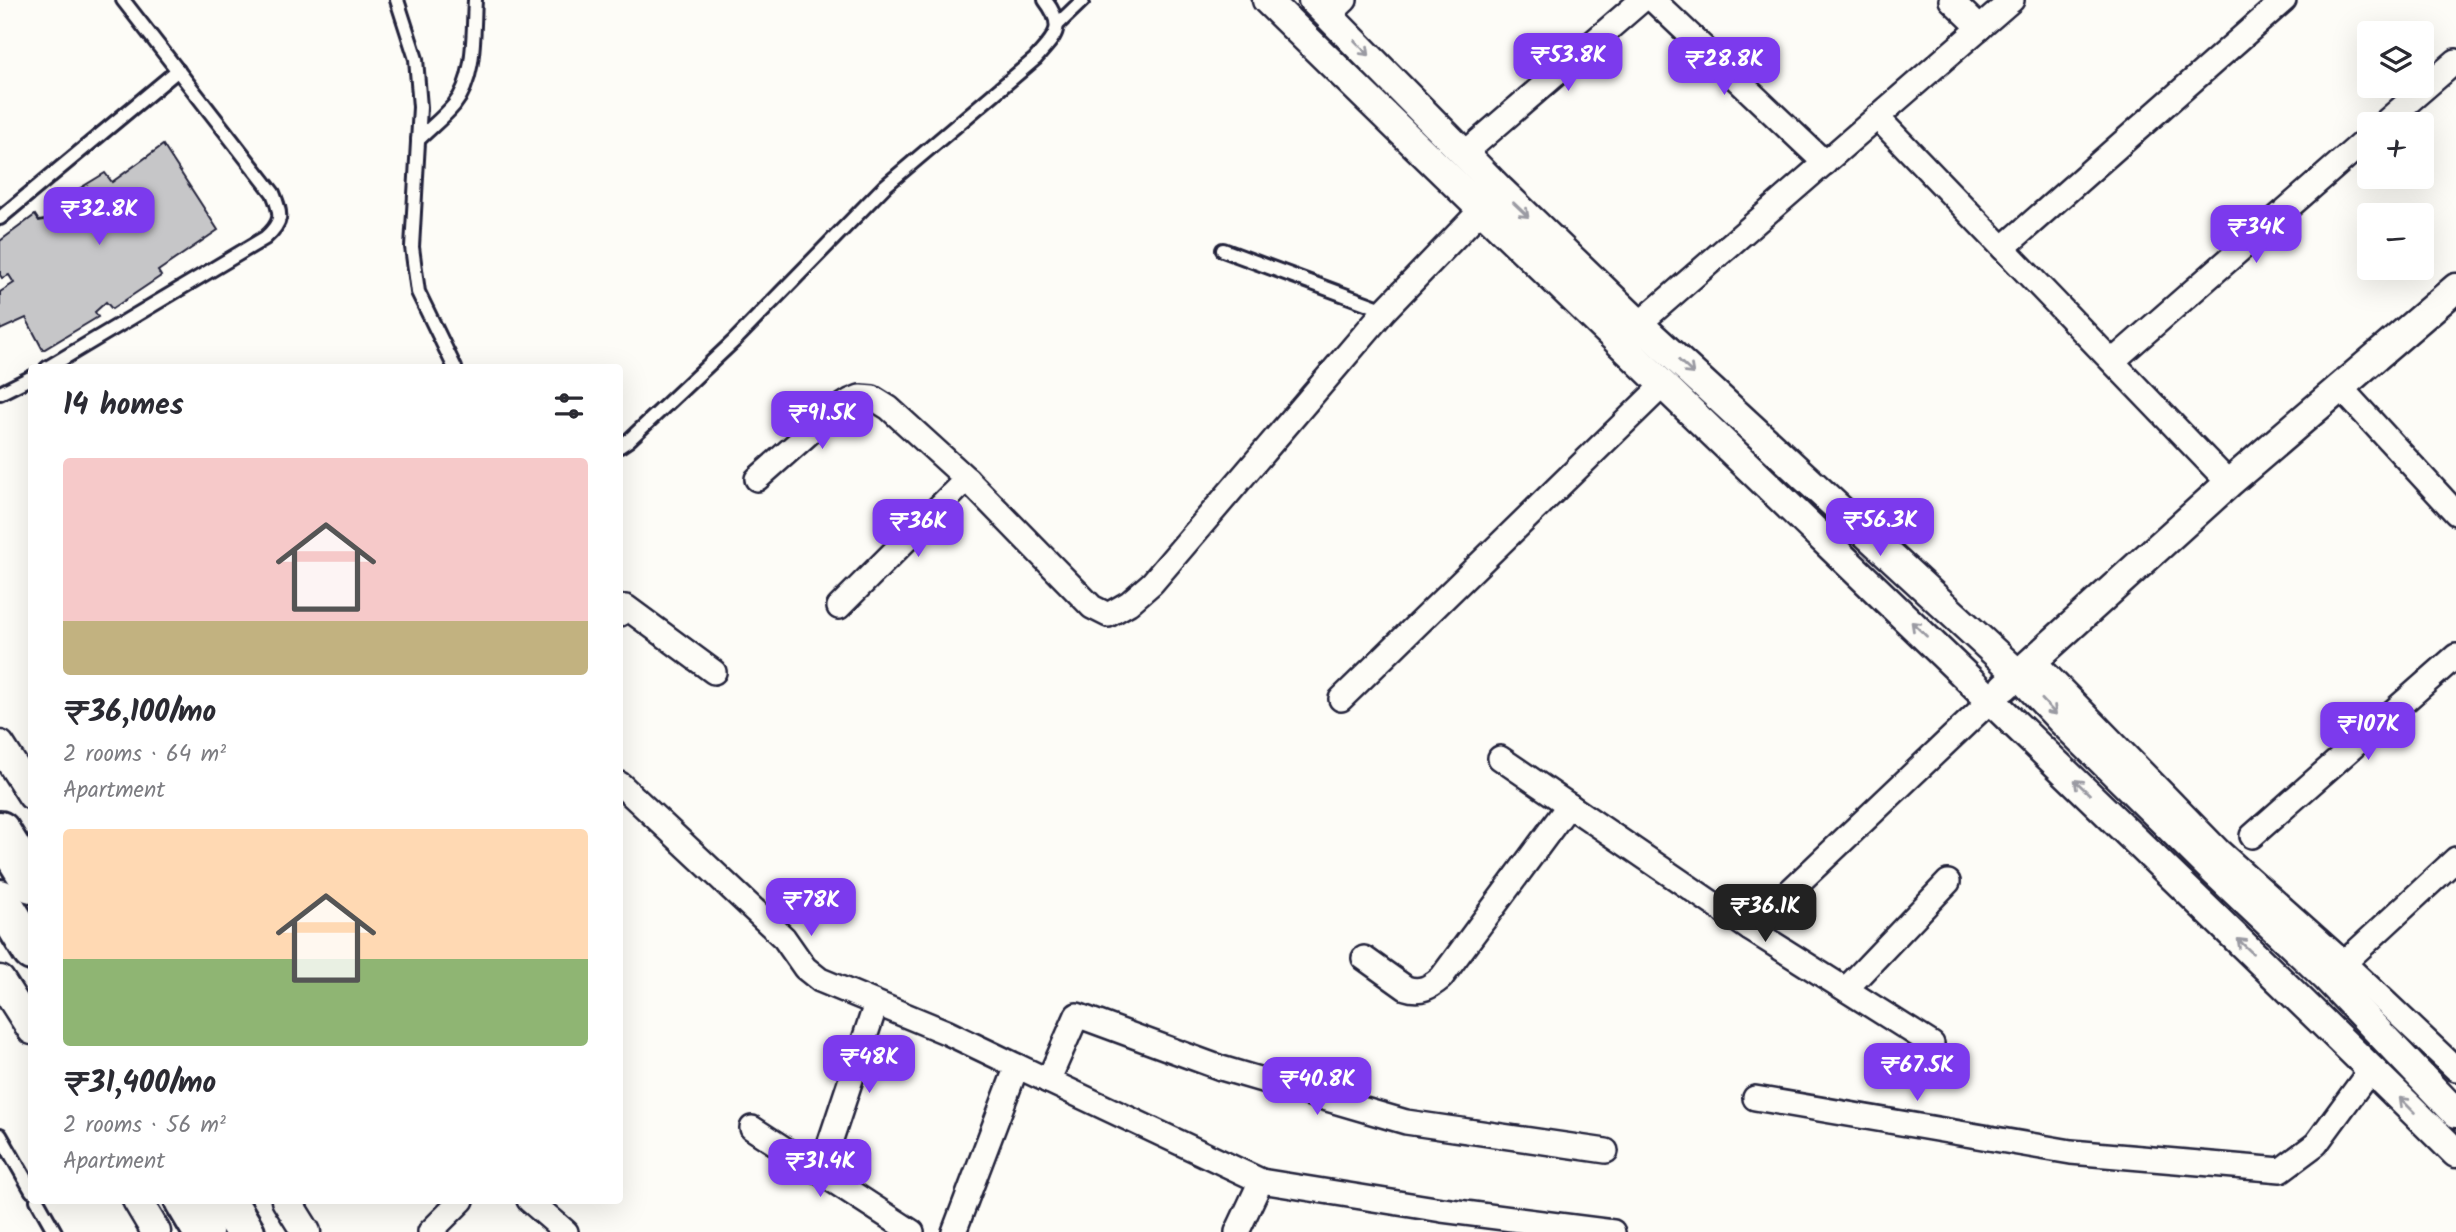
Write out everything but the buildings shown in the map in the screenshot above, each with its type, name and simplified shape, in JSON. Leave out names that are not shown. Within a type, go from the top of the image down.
[{"type":"highway","points":[[0,831],[28,876]]},
{"type":"highway","points":[[0,899],[28,944]]},
{"type":"highway","points":[[186,1204],[203,1232]]},
{"type":"highway","points":[[228,1204],[245,1232]]},
{"type":"street","points":[[1267,0],[1481,210],[1992,699],[2456,1153]]},
{"type":"street","points":[[1465,153],[1642,0]]},
{"type":"street","points":[[1653,0],[1825,163]]},
{"type":"street","points":[[1951,0],[1980,28]]},
{"type":"street","points":[[1640,324],[2012,0]]},
{"type":"street","points":[[2003,248],[2284,0]]},
{"type":"street","points":[[1329,5],[1465,153],[1640,324],[2025,666],[2456,1069]]},
{"type":"street","points":[[2397,112],[2456,61]]},
{"type":"street","points":[[1877,117],[2229,483]]},
{"type":"street","points":[[2113,361],[2357,147]]},
{"type":"street","points":[[757,479],[834,411],[860,397],[873,398],[889,408],[967,480],[1092,607],[1108,615],[1129,603],[1152,583],[1385,310],[1481,210]]},
{"type":"street","points":[[1750,929],[2025,666],[2229,483],[2456,288]]},
{"type":"street","points":[[1341,699],[1664,384]]},
{"type":"street","points":[[2341,388],[2456,513]]},
{"type":"street","points":[[838,607],[967,480]]},
{"type":"street","points":[[623,610],[626,607],[714,672]]},
{"type":"street","points":[[2252,836],[2456,656]]},
{"type":"street","points":[[2025,666],[2060,719],[2327,978],[2456,1113]]},
{"type":"street","points":[[0,745],[28,789]]},
{"type":"street","points":[[1500,758],[1750,929],[1932,1044]]},
{"type":"street","points":[[623,787],[784,937],[805,968],[820,980],[946,1032],[1261,1181],[1442,1210],[1613,1232]]},
{"type":"street","points":[[1364,958],[1406,988],[1414,990],[1431,986],[1441,978],[1569,805]]},
{"type":"street","points":[[2344,963],[2456,859]]},
{"type":"street","points":[[1846,989],[1948,882]]},
{"type":"street","points":[[0,980],[28,1024]]},
{"type":"street","points":[[820,1172],[876,1004]]},
{"type":"street","points":[[1048,1081],[1077,1015],[1221,1068],[1406,1122],[1606,1151]]},
{"type":"street","points":[[954,1232],[1017,1066]]},
{"type":"street","points":[[1755,1098],[2071,1152],[2281,1170],[2316,1144],[2371,1069]]},
{"type":"street","points":[[752,1128],[912,1232]]},
{"type":"street","points":[[1240,1231],[1261,1181]]},
{"type":"street","points":[[139,1204],[156,1232]]},
{"type":"street","points":[[288,1204],[306,1232]]},
{"type":"street","points":[[430,1232],[458,1204]]},
{"type":"street","points":[[534,1204],[566,1232]]},
{"type":"lane","points":[[54,364],[265,238],[276,228],[280,209],[273,193],[123,0]]},
{"type":"lane","points":[[397,0],[416,58],[420,107],[412,247],[418,292],[453,364]]},
{"type":"lane","points":[[418,140],[454,105],[461,94],[468,75],[475,0]]},
{"type":"lane","points":[[623,444],[734,341],[886,187],[1035,59],[1055,35],[1057,25],[1057,16],[1045,0]]},
{"type":"lane","points":[[1057,25],[1083,0]]},
{"type":"lane","points":[[0,218],[178,70]]},
{"type":"lane","points":[[1223,250],[1385,310]]},
{"type":"lane","points":[[0,393],[28,379]]},
{"type":"lane","points":[[0,1135],[28,1184]]},
{"type":"lane","points":[[39,1204],[55,1232]]}]
